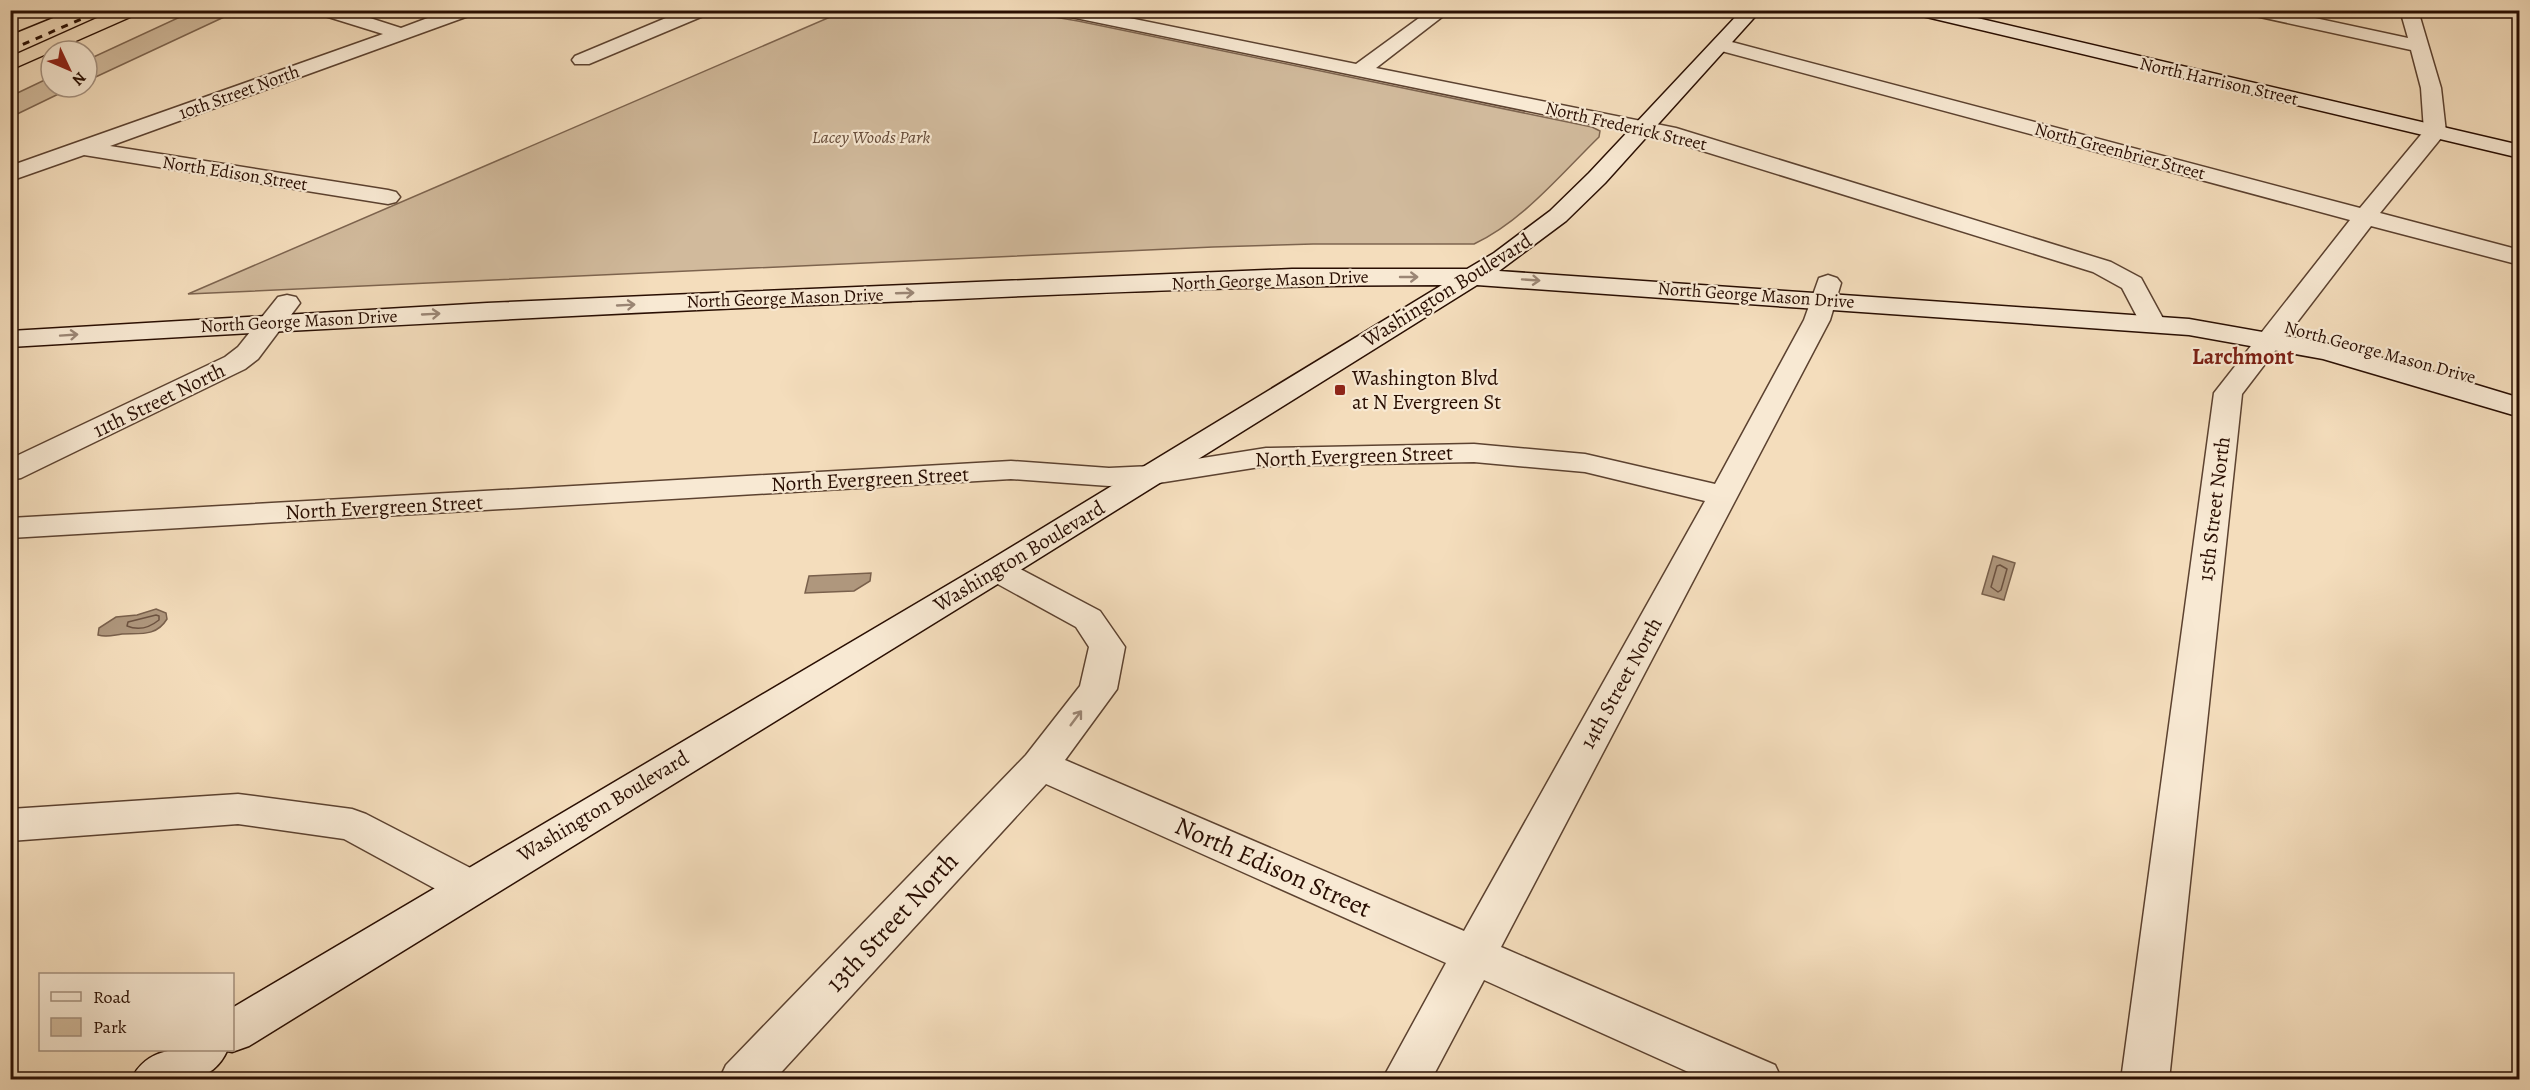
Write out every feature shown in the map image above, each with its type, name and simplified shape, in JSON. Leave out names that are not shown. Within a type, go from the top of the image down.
[{"type":"highway","points":[[10,29],[53,10]]},
{"type":"highway","points":[[10,64],[131,10]]},
{"type":"highway","points":[[85,39],[146,10]]},
{"type":"highway","points":[[10,75],[39,61]]},
{"type":"street","name":"10th Street North","points":[[10,174],[468,10]]},
{"type":"street","points":[[582,60],[702,10]]},
{"type":"street","name":"North Frederick Street","points":[[1061,10],[1677,135],[2102,267],[2132,283],[2149,316]]},
{"type":"street","points":[[1126,22],[1148,10]]},
{"type":"street","points":[[1360,70],[1442,10]]},
{"type":"street","name":"Washington Boulevard","points":[[234,1031],[997,570],[1503,258],[1558,216],[1645,128],[1752,10]]},
{"type":"street","name":"North Harrison Street","points":[[1918,10],[2520,152]]},
{"type":"street","points":[[2251,10],[2417,46]]},
{"type":"street","points":[[2414,10],[2411,18],[2417,46],[2431,88],[2434,132]]},
{"type":"street","points":[[331,12],[401,33]]},
{"type":"street","name":"North Greenbrier Street","points":[[1721,45],[2520,258]]},
{"type":"street","name":"15th Street North","points":[[2145,1080],[2228,393],[2365,216],[2434,132]]},
{"type":"street","name":"North Edison Street","points":[[81,148],[388,197]]},
{"type":"street","name":"North George Mason Drive","points":[[10,339],[279,313],[774,280],[1408,256],[1503,258],[1826,291],[2149,316],[2275,332],[2375,348],[2520,391]]},
{"type":"street","points":[[1292,277],[1346,282],[1371,291],[1382,302],[1385,312],[1371,330],[1347,353]]},
{"type":"street","name":"North George Mason Drive","points":[[10,317],[487,311],[1292,277],[1473,277],[1826,291]]},
{"type":"street","name":"14th Street North","points":[[1406,1080],[1724,496],[1816,320],[1826,291]]},
{"type":"street","name":"11th Street North","points":[[10,471],[228,367],[248,352],[279,313]]},
{"type":"street","name":"North George Mason Drive","points":[[2275,332],[2520,408]]},
{"type":"street","name":"North Evergreen Street","points":[[10,528],[1011,470],[1085,477],[1152,475],[1266,457],[1474,453],[1584,463],[1724,496]]},
{"type":"street","points":[[997,570],[1088,619],[1107,647],[1098,689],[1041,765]]},
{"type":"street","name":"North Edison Street","points":[[1041,765],[1758,1080]]},
{"type":"street","name":"13th Street North","points":[[743,1080],[1041,765]]},
{"type":"street","points":[[10,825],[238,808],[352,825],[469,887]]},
{"type":"street","points":[[155,1080],[202,1051]]},
{"type":"green space","points":[[195,10],[237,11],[99,75],[99,54]]},
{"type":"green space","name":"Lacey Woods Park","points":[[844,11],[1019,11],[1078,21],[1592,127],[1600,131],[1599,137],[1525,210],[1509,223],[1474,244],[1313,244],[1213,247],[188,294]]},
{"type":"green space","points":[[39,83],[39,99],[48,99],[11,117],[11,96]]},
{"type":"water","points":[[1993,556],[2015,563],[2004,600],[1982,594]]},
{"type":"water","points":[[871,573],[870,581],[854,591],[805,593],[809,576]]},
{"type":"water","points":[[156,609],[166,613],[167,619],[158,629],[141,634],[98,635],[99,628],[116,617],[137,615]]},
{"type":"railway","points":[[10,50],[102,10]]},
{"type":"place","name":"Washington Blvd at N Evergreen St","points":[[1340,390]]},
{"type":"district","name":"Larchmont","points":[[2243,357]]}]
